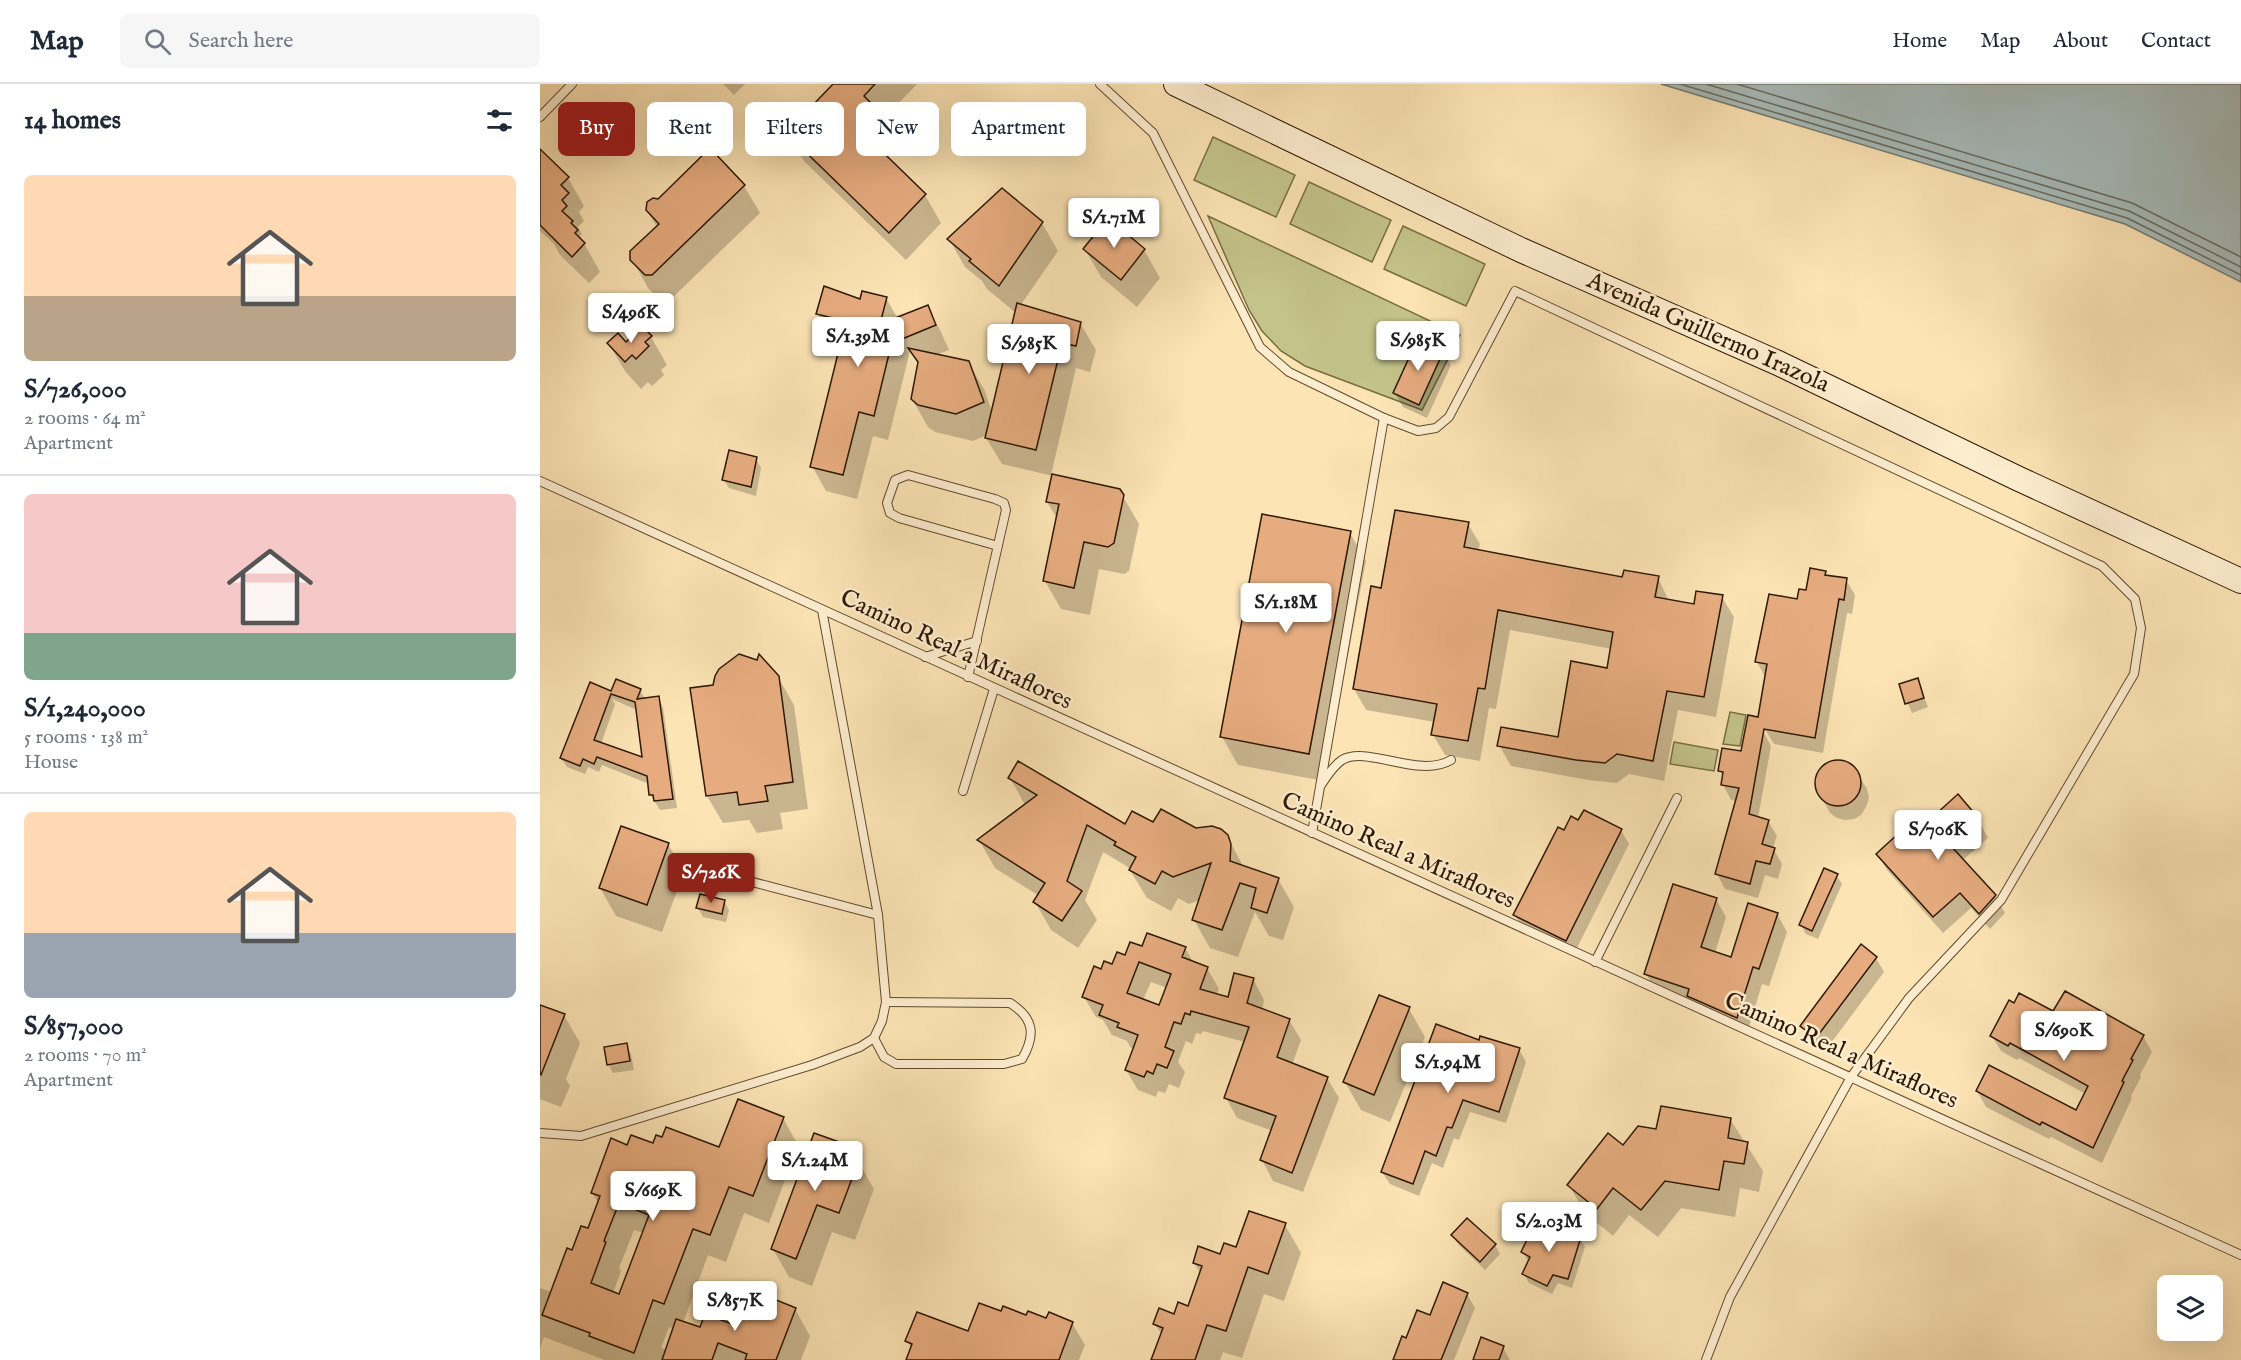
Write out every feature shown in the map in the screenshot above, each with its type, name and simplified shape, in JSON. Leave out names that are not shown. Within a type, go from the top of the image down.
[{"type":"main road","name":"Avenida Guillermo Irazola","points":[[1176,84],[1521,250],[1778,363],[2019,479],[2241,581]]},
{"type":"lane","points":[[540,117],[572,84]]},
{"type":"lane","points":[[1100,84],[1153,133],[1260,347],[1288,372],[1384,418],[1418,431],[1436,428],[1449,417],[1515,291],[2103,566],[2136,599],[2141,628],[2134,674],[2001,900],[1909,998],[1851,1077],[1730,1297],[1706,1360]]},
{"type":"lane","points":[[1312,833],[1384,418]]},
{"type":"lane","points":[[968,677],[977,641],[1006,510],[1004,503],[908,475],[895,480],[887,503],[890,513],[900,518],[998,546]]},
{"type":"lane","name":"Camino Real a Miraflores","points":[[540,481],[2241,1255]]},
{"type":"lane","points":[[540,1133],[581,1136],[812,1065],[860,1047],[874,1038],[882,1021],[886,1002],[878,915],[822,610]]},
{"type":"lane","points":[[925,657],[977,641]]},
{"type":"lane","points":[[963,790],[994,689]]},
{"type":"lane","points":[[1319,788],[1334,767],[1344,759],[1373,758],[1429,768],[1442,766],[1451,760]]},
{"type":"lane","points":[[1595,962],[1677,798]]},
{"type":"lane","points":[[684,864],[878,915]]},
{"type":"lane","points":[[874,1038],[884,1057],[896,1064],[1004,1064],[1022,1059],[1030,1045],[1031,1028],[1024,1012],[1010,1003],[886,1002]]},
{"type":"green space","points":[[1213,137],[1295,175],[1276,217],[1194,180]]},
{"type":"green space","points":[[1309,182],[1391,220],[1372,262],[1290,224]]},
{"type":"green space","points":[[1208,216],[1460,335],[1422,410],[1305,366],[1281,351],[1262,331],[1249,310]]},
{"type":"green space","points":[[1403,226],[1485,264],[1466,306],[1384,269]]},
{"type":"green space","points":[[1730,712],[1746,715],[1740,746],[1723,744]]},
{"type":"green space","points":[[1674,742],[1718,750],[1714,771],[1670,764]]},
{"type":"water","points":[[1661,84],[2241,84],[2241,282],[2125,224]]},
{"type":"building","points":[[833,84],[875,84],[864,96],[870,102],[856,102],[856,156],[887,156],[926,194],[889,233],[810,156],[844,156],[844,102],[816,102]]},
{"type":"building","points":[[540,149],[569,177],[561,185],[569,193],[562,200],[567,206],[562,211],[573,221],[571,223],[578,230],[575,233],[585,243],[572,257],[540,225]]},
{"type":"building","points":[[702,156],[718,156],[745,185],[652,275],[645,275],[630,260],[630,251],[659,224],[646,210],[647,202],[653,198],[658,199]]},
{"type":"building","points":[[1002,188],[1043,222],[999,286],[947,239]]},
{"type":"building","points":[[1108,218],[1145,249],[1121,280],[1083,249]]},
{"type":"building","points":[[824,286],[860,299],[862,291],[887,297],[880,324],[928,305],[936,325],[902,339],[895,329],[874,416],[859,412],[843,475],[810,467],[846,321],[816,314]]},
{"type":"building","points":[[1017,303],[1081,322],[1076,346],[1062,343],[1036,450],[985,438]]},
{"type":"building","points":[[642,326],[652,336],[645,342],[649,346],[636,359],[632,355],[625,362],[607,343],[618,333],[626,342]]},
{"type":"building","points":[[1418,338],[1444,350],[1419,405],[1393,393]]},
{"type":"building","points":[[908,348],[969,361],[984,402],[956,414],[918,405],[911,399],[918,362]]},
{"type":"building","points":[[729,450],[757,457],[751,487],[722,480]]},
{"type":"building","points":[[1052,474],[1120,489],[1124,495],[1114,543],[1108,547],[1084,542],[1074,588],[1043,581],[1059,504],[1046,502]]},
{"type":"building","points":[[1395,510],[1469,522],[1464,547],[1622,577],[1624,570],[1659,576],[1655,597],[1694,604],[1696,591],[1723,595],[1704,697],[1667,691],[1653,761],[1617,754],[1605,763],[1497,746],[1501,727],[1558,737],[1571,661],[1607,668],[1613,632],[1498,610],[1485,689],[1478,688],[1468,741],[1431,735],[1437,704],[1353,689],[1371,586],[1381,588]]},
{"type":"building","points":[[1262,514],[1351,531],[1309,754],[1220,737]]},
{"type":"building","points":[[1810,568],[1826,571],[1825,575],[1847,578],[1844,600],[1839,599],[1815,738],[1764,729],[1749,814],[1769,820],[1762,844],[1775,848],[1770,864],[1756,861],[1750,884],[1715,874],[1739,788],[1721,785],[1723,772],[1718,771],[1722,748],[1741,751],[1748,715],[1758,717],[1767,664],[1755,662],[1769,594],[1797,599],[1799,589],[1806,590]]},
{"type":"building","points":[[739,654],[757,660],[759,654],[779,676],[793,782],[765,786],[768,801],[739,805],[737,792],[706,796],[690,688],[713,685],[719,669]]},
{"type":"building","points":[[1918,678],[1924,698],[1905,704],[1899,684]]},
{"type":"building","points":[[616,679],[641,689],[637,699],[659,696],[673,799],[654,801],[653,795],[649,795],[647,776],[597,757],[594,764],[583,759],[580,766],[560,758],[590,682],[611,691]],"holes":[[[611,694],[635,702],[642,757],[594,740]]]},
{"type":"building","points":[[1838,760],[1854,767],[1861,783],[1854,799],[1838,806],[1822,799],[1815,783],[1822,767]]},
{"type":"building","points":[[1018,761],[1125,824],[1132,811],[1153,822],[1161,809],[1196,828],[1212,826],[1221,829],[1228,835],[1231,844],[1230,861],[1279,878],[1267,913],[1251,908],[1256,888],[1240,883],[1222,930],[1192,920],[1211,863],[1173,877],[1162,871],[1155,884],[1129,870],[1136,857],[1114,845],[1116,842],[1087,825],[1067,881],[1082,891],[1062,921],[1033,902],[1045,883],[977,840],[1037,795],[1008,778]]},
{"type":"building","points":[[1958,794],[1980,820],[1951,846],[1996,895],[1979,914],[1960,893],[1933,917],[1876,854],[1900,832],[1913,835]]},
{"type":"building","points":[[1584,810],[1622,829],[1566,941],[1513,915],[1558,827],[1564,830],[1571,816],[1578,820]]},
{"type":"building","points":[[621,826],[669,843],[647,905],[599,888]]},
{"type":"building","points":[[1824,868],[1838,874],[1812,931],[1799,925]]},
{"type":"building","points":[[1673,884],[1717,898],[1701,947],[1731,957],[1748,903],[1778,913],[1759,969],[1753,967],[1737,1018],[1687,996],[1689,989],[1644,974]]},
{"type":"building","points":[[700,894],[725,900],[722,914],[696,908]]},
{"type":"building","points":[[1147,933],[1186,947],[1182,957],[1208,967],[1200,989],[1228,997],[1234,973],[1254,978],[1247,1003],[1290,1019],[1277,1057],[1328,1077],[1292,1173],[1260,1160],[1276,1116],[1224,1098],[1249,1027],[1191,1011],[1190,1015],[1185,1013],[1181,1024],[1174,1022],[1165,1047],[1174,1051],[1167,1068],[1157,1064],[1153,1074],[1147,1071],[1144,1077],[1125,1070],[1138,1035],[1117,1027],[1119,1023],[1099,1015],[1103,1005],[1082,997],[1094,966],[1101,969],[1104,961],[1112,964],[1117,952],[1125,955],[1130,942],[1142,946]],"holes":[[[1139,962],[1171,974],[1159,1005],[1127,993]]]},
{"type":"building","points":[[1861,944],[1877,957],[1816,1038],[1800,1026]]},
{"type":"building","points":[[2065,991],[2144,1035],[2131,1059],[2133,1060],[2122,1081],[2124,1082],[2093,1148],[2042,1122],[2040,1125],[1976,1091],[1989,1065],[2076,1110],[2088,1086],[2010,1043],[2008,1046],[1990,1036],[2009,1000],[2014,1003],[2019,993],[2053,1011]]},
{"type":"building","points":[[1379,995],[1410,1007],[1374,1095],[1343,1082]]},
{"type":"building","points":[[540,1005],[565,1014],[541,1075],[540,1074]]},
{"type":"building","points":[[1436,1024],[1479,1040],[1480,1036],[1520,1048],[1499,1112],[1463,1100],[1452,1128],[1447,1127],[1436,1156],[1425,1151],[1413,1184],[1381,1172]]},
{"type":"building","points":[[627,1043],[630,1061],[607,1065],[604,1047]]},
{"type":"building","points":[[738,1099],[784,1117],[753,1196],[729,1187],[710,1235],[693,1229],[664,1304],[653,1300],[634,1353],[542,1315],[567,1248],[572,1250],[581,1226],[588,1228],[600,1196],[591,1193],[611,1138],[627,1145],[631,1135],[653,1143],[656,1135],[662,1137],[666,1127],[719,1147]],"holes":[[[619,1203],[649,1215],[619,1294],[591,1283]]]},
{"type":"building","points":[[1661,1106],[1731,1118],[1728,1138],[1748,1142],[1744,1164],[1724,1161],[1719,1190],[1665,1181],[1641,1210],[1613,1188],[1597,1209],[1567,1185],[1608,1133],[1623,1145],[1638,1126],[1656,1129]]},
{"type":"building","points":[[814,1133],[842,1143],[838,1152],[859,1160],[839,1213],[817,1205],[796,1259],[771,1249]]},
{"type":"building","points":[[1249,1211],[1286,1223],[1268,1274],[1248,1267],[1226,1331],[1207,1325],[1195,1360],[1151,1360],[1163,1328],[1153,1324],[1159,1308],[1174,1314],[1178,1302],[1188,1306],[1202,1266],[1193,1263],[1198,1246],[1220,1254],[1224,1243],[1236,1247]]},
{"type":"building","points":[[1467,1218],[1496,1244],[1480,1262],[1451,1235]]},
{"type":"building","points":[[1536,1221],[1581,1237],[1568,1279],[1553,1275],[1547,1286],[1522,1274],[1530,1257],[1521,1252]]},
{"type":"building","points":[[1443,1282],[1468,1293],[1441,1360],[1393,1360],[1402,1336],[1406,1338],[1417,1310],[1430,1315]]},
{"type":"building","points":[[749,1289],[796,1308],[776,1360],[745,1360],[747,1354],[718,1343],[712,1360],[662,1360],[676,1319],[700,1327],[705,1314],[735,1325]]},
{"type":"building","points":[[979,1303],[1001,1311],[1003,1306],[1026,1315],[1028,1311],[1046,1318],[1049,1312],[1073,1322],[1059,1360],[906,1360],[912,1344],[905,1341],[917,1312],[968,1331]]},
{"type":"building","points":[[1481,1337],[1504,1346],[1499,1360],[1473,1360]]}]
